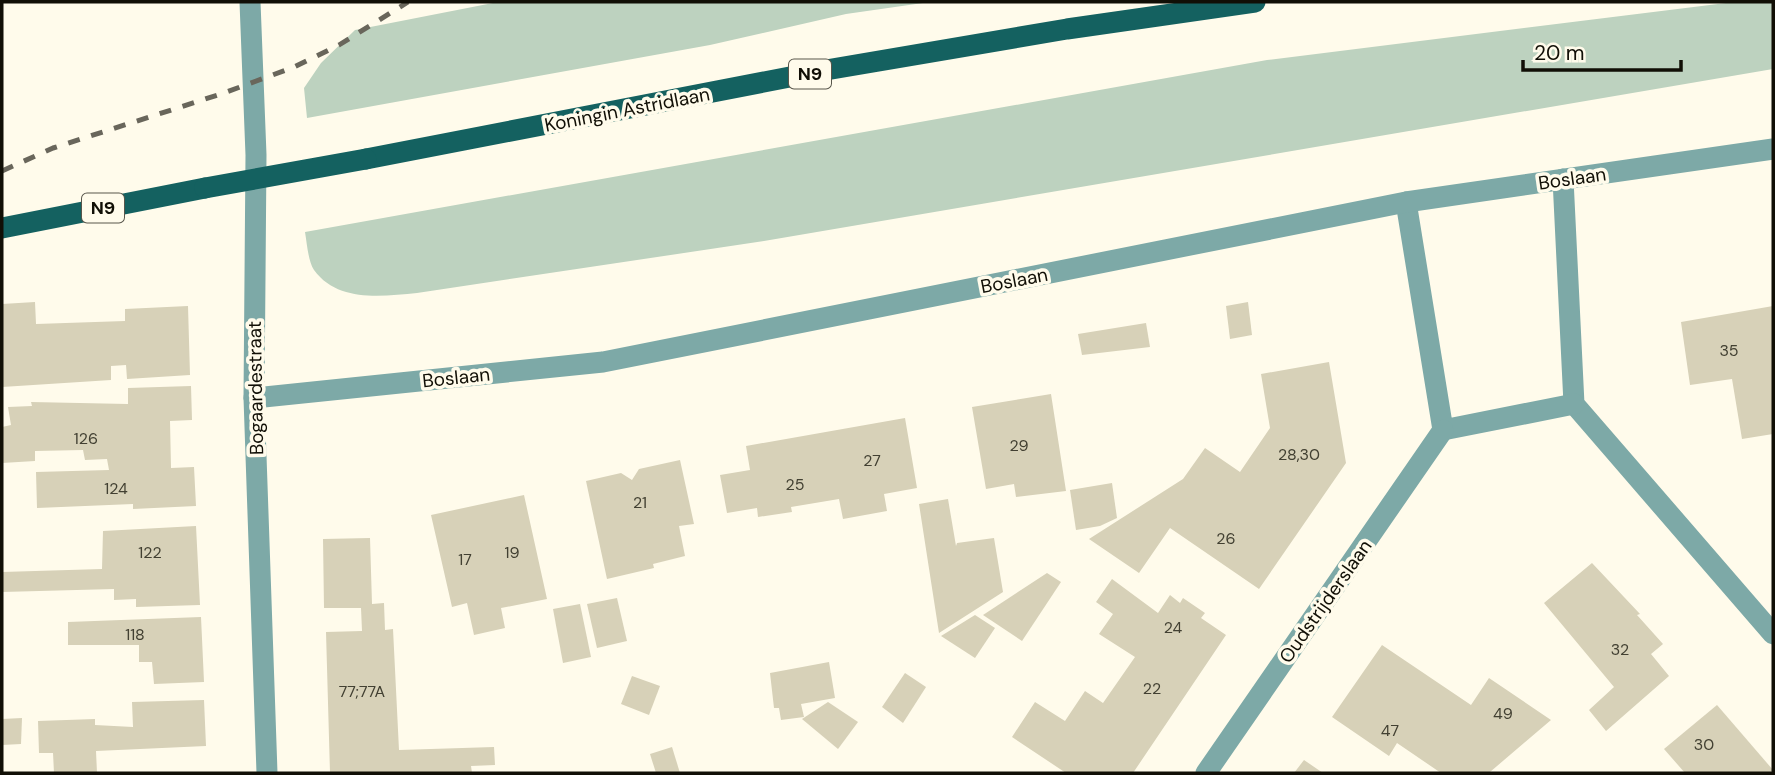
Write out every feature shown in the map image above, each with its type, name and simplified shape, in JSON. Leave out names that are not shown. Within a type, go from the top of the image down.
[{"type":"main road","name":"Koningin Astridlaan","points":[[2,228],[826,71],[1068,29],[1255,2]]},
{"type":"street","name":"Bogaardestraat","points":[[250,2],[256,155],[254,398],[267,773]]},
{"type":"street","name":"Boslaan","points":[[254,398],[603,362],[1406,202],[1773,149]]},
{"type":"street","points":[[1563,179],[1574,404],[1773,634]]},
{"type":"street","points":[[1406,202],[1443,430],[1574,404]]},
{"type":"street","name":"Oudstrijderslaan","points":[[1206,773],[1443,430]]},
{"type":"green space","points":[[498,2],[930,2],[846,14],[710,45],[307,118],[304,88],[321,63],[355,30]]},
{"type":"green space","points":[[1734,2],[1773,2],[1773,69],[764,241],[417,293],[376,296],[348,293],[324,281],[314,270],[308,252],[305,232],[1267,60]]},
{"type":"building","points":[[35,302],[36,324],[125,321],[125,309],[188,306],[190,375],[127,379],[126,365],[111,366],[111,380],[2,387],[2,304]]},
{"type":"building","points":[[1248,302],[1252,335],[1230,339],[1226,306]]},
{"type":"building","points":[[1773,306],[1773,434],[1742,439],[1732,379],[1690,385],[1681,322]]},
{"type":"building","points":[[1146,323],[1150,347],[1082,355],[1078,334]]},
{"type":"building","points":[[1329,362],[1346,463],[1259,589],[1170,528],[1139,573],[1089,539],[1183,479],[1205,448],[1240,472],[1270,428],[1261,374]]},
{"type":"building","points":[[191,386],[192,420],[170,421],[171,468],[194,467],[196,506],[133,509],[133,504],[37,508],[36,472],[109,470],[107,459],[85,460],[83,450],[35,451],[35,461],[2,463],[2,427],[11,425],[8,407],[32,406],[31,402],[128,404],[128,388]]},
{"type":"building","points":[[1051,394],[1066,491],[1016,497],[1014,484],[986,489],[972,407]]},
{"type":"building","points":[[905,418],[917,488],[884,494],[887,511],[843,519],[839,499],[791,507],[792,512],[758,517],[757,508],[727,513],[720,475],[750,470],[746,446]]},
{"type":"building","points":[[680,460],[694,524],[679,526],[685,556],[653,564],[654,568],[607,579],[586,481],[621,473],[632,480],[639,469]]},
{"type":"building","points":[[1112,483],[1117,518],[1100,526],[1076,530],[1070,490]]},
{"type":"building","points":[[524,495],[547,599],[501,608],[505,628],[474,635],[467,603],[452,607],[431,515]]},
{"type":"building","points":[[948,499],[956,546],[957,543],[994,538],[1003,592],[939,633],[919,504]]},
{"type":"building","points":[[196,526],[200,605],[136,607],[136,599],[114,600],[114,589],[2,592],[2,572],[102,569],[103,531]]},
{"type":"building","points":[[370,538],[372,604],[384,603],[385,630],[393,629],[399,750],[494,747],[495,765],[471,766],[472,773],[330,773],[326,632],[362,631],[361,608],[324,608],[323,539]]},
{"type":"building","points":[[1592,563],[1640,614],[1637,615],[1663,644],[1651,654],[1669,676],[1606,731],[1589,710],[1614,687],[1544,603]]},
{"type":"building","points":[[1047,573],[1061,582],[1022,641],[983,615]]},
{"type":"building","points":[[1112,579],[1158,613],[1170,595],[1180,603],[1183,598],[1205,613],[1201,618],[1226,635],[1133,773],[1066,773],[1012,737],[1035,702],[1065,721],[1085,691],[1103,703],[1135,657],[1099,634],[1113,614],[1096,602]]},
{"type":"building","points":[[617,598],[627,641],[597,648],[587,604]]},
{"type":"building","points":[[580,604],[591,657],[563,663],[553,609]]},
{"type":"building","points":[[975,615],[995,628],[975,658],[941,636]]},
{"type":"building","points":[[201,617],[204,682],[154,684],[152,662],[139,662],[139,645],[68,645],[68,622]]},
{"type":"building","points":[[1382,645],[1471,705],[1489,678],[1551,720],[1490,772],[1492,773],[1441,773],[1397,743],[1389,756],[1332,717]]},
{"type":"building","points":[[829,662],[835,698],[801,704],[804,717],[781,720],[779,708],[774,708],[770,673]]},
{"type":"building","points":[[905,673],[926,687],[903,723],[882,707]]},
{"type":"building","points":[[632,676],[660,686],[649,715],[621,704]]},
{"type":"building","points":[[204,700],[206,746],[96,751],[97,773],[54,773],[53,753],[39,753],[38,721],[95,719],[95,725],[133,727],[132,702]]},
{"type":"building","points":[[828,702],[858,722],[838,749],[802,719]]},
{"type":"building","points":[[1717,705],[1773,770],[1769,773],[1685,773],[1664,749]]},
{"type":"building","points":[[22,718],[21,744],[2,745],[2,719]]},
{"type":"building","points":[[672,747],[680,773],[656,773],[650,754]]},
{"type":"building","points":[[1304,760],[1323,773],[1294,773]]},
{"type":"railway","points":[[2,171],[53,148],[224,93],[294,67],[339,45],[408,2]]}]
